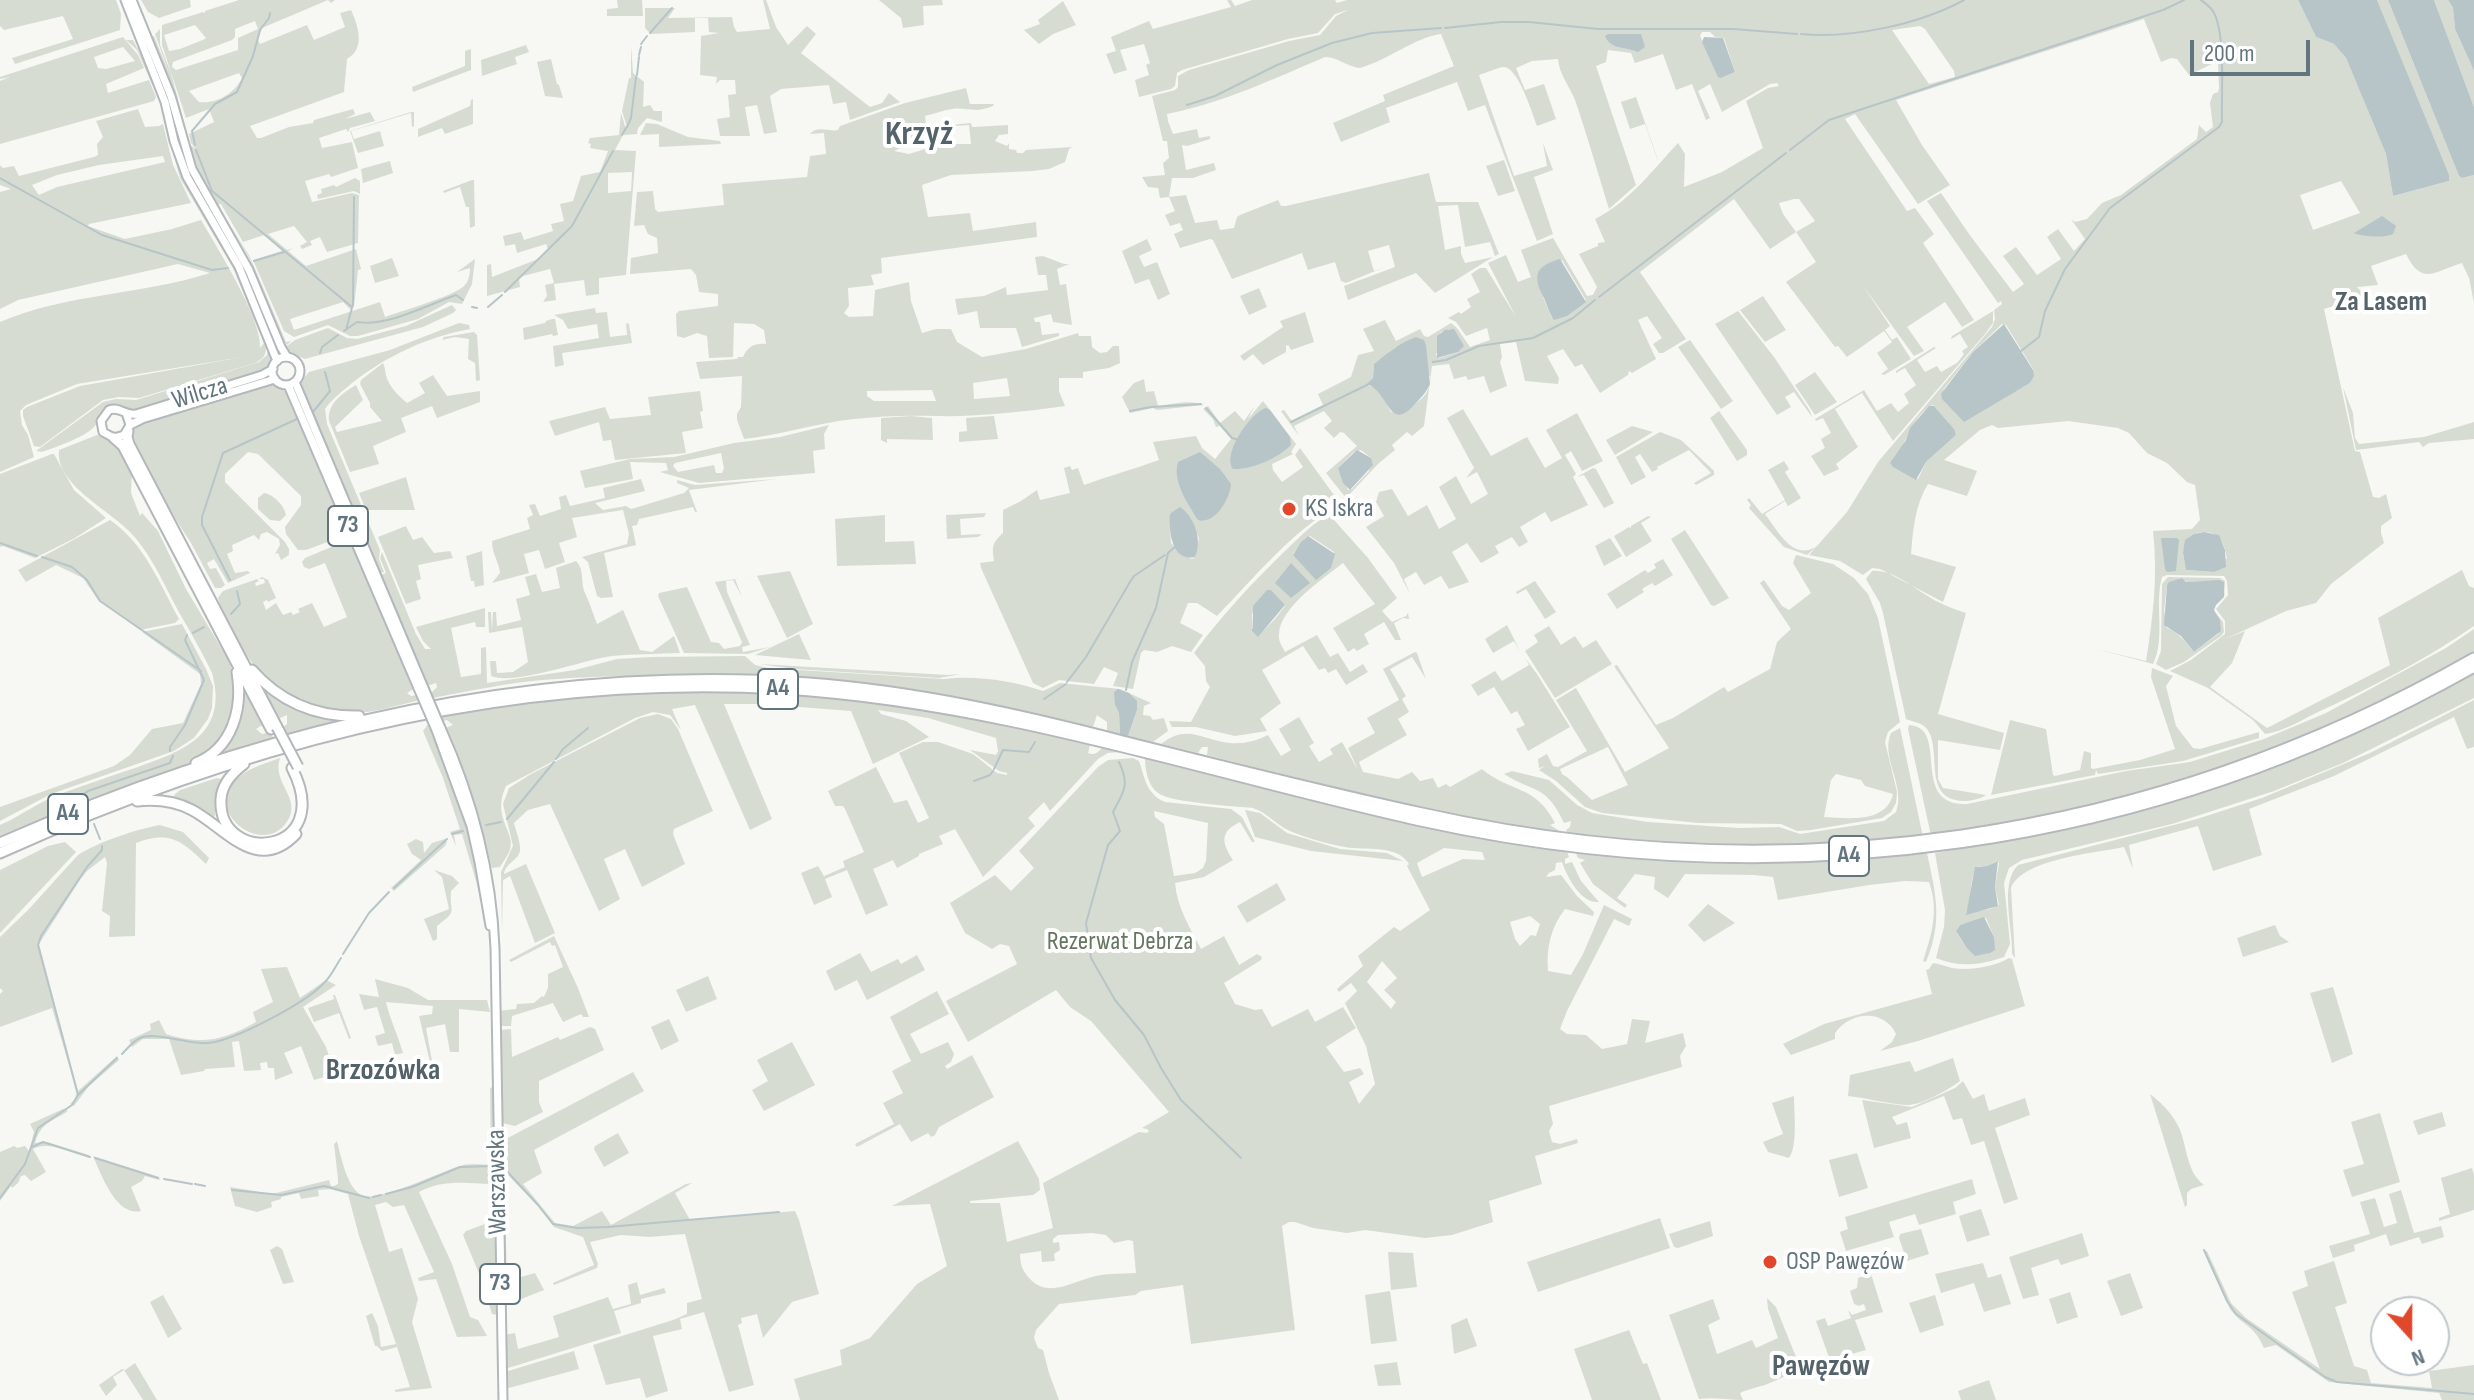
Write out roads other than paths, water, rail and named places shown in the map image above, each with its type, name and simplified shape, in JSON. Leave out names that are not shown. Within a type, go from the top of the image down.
[{"type":"highway","points":[[114,806],[152,800],[172,802],[194,811],[238,843],[253,849],[272,849],[292,839],[306,819],[309,796],[128,441],[129,428]]},
{"type":"highway","points":[[114,438],[123,446],[238,659],[275,692],[308,710],[339,715],[382,715]]},
{"type":"highway","name":"A4","points":[[1200,763],[1438,817],[1551,837],[1714,851],[1873,847],[1960,837],[2033,824],[2197,782],[2329,732],[2398,700],[2474,658]]},
{"type":"highway","points":[[138,788],[203,760],[225,740],[239,702],[238,659]]},
{"type":"highway","name":"A4","points":[[0,843],[138,788],[271,744],[382,715],[467,698],[562,686],[650,680],[738,680],[850,687],[932,698],[1437,824],[1497,836],[1577,848],[1732,859],[1874,854],[1960,844],[2046,829],[2132,809],[2198,789],[2341,734],[2474,667]]},
{"type":"highway","name":"A4","points":[[0,853],[114,806],[305,742],[463,706],[581,692],[683,687],[782,689],[872,697],[1090,736]]},
{"type":"highway","points":[[295,768],[303,803],[299,820],[292,831],[266,844],[245,840],[232,831],[224,819],[221,806],[223,788],[231,775],[246,763],[305,742]]},
{"type":"main road","points":[[125,0],[165,102],[187,177],[239,267],[275,365],[275,379],[291,383]]},
{"type":"main road","name":"73","points":[[132,0],[171,96],[192,169],[249,270],[281,347],[287,357],[300,367],[300,374],[291,383]]},
{"type":"main road","points":[[275,365],[287,357]]},
{"type":"main road","name":"Wilcza","points":[[126,413],[136,414],[262,375],[275,365]]},
{"type":"main road","name":"Wilcza","points":[[129,428],[137,421],[275,379]]},
{"type":"main road","name":"Warszawska","points":[[291,383],[466,790],[485,856],[493,907],[503,1400]]},
{"type":"main road","points":[[112,409],[120,409],[126,413],[129,428],[120,437],[114,438],[103,432],[102,416],[112,409]]},
{"type":"waterway","points":[[1801,34],[1841,34],[1885,28],[1927,16],[1964,0]]},
{"type":"waterway","points":[[1790,150],[1829,120],[2163,10],[2184,0]]},
{"type":"waterway","points":[[2021,351],[2039,337],[2045,311],[2065,269],[2110,208],[2222,122],[2218,23],[2210,7],[2201,0]]},
{"type":"waterway","points":[[650,33],[672,8]]},
{"type":"waterway","points":[[195,145],[192,131],[215,104],[237,92],[253,56],[260,30],[270,13]]},
{"type":"waterway","points":[[1445,28],[1529,22],[1598,29],[1733,29],[1797,34]]},
{"type":"waterway","points":[[1187,105],[1215,96],[1277,65],[1332,43],[1372,33],[1441,28]]},
{"type":"waterway","points":[[641,44],[647,36]]},
{"type":"waterway","points":[[639,55],[641,47]]},
{"type":"waterway","points":[[637,75],[639,57]]},
{"type":"waterway","points":[[627,127],[636,77]]},
{"type":"waterway","points":[[622,135],[626,128]]},
{"type":"waterway","points":[[196,150],[212,191],[352,307]]},
{"type":"waterway","points":[[505,292],[572,226],[613,151]]},
{"type":"waterway","points":[[1599,297],[1786,153]]},
{"type":"waterway","points":[[0,178],[102,235],[212,270],[228,268]]},
{"type":"waterway","points":[[346,330],[353,304],[354,197]]},
{"type":"waterway","points":[[254,261],[284,252]]},
{"type":"waterway","points":[[344,331],[357,322],[394,318],[456,295],[463,300]]},
{"type":"waterway","points":[[488,307],[502,295]]},
{"type":"waterway","points":[[1433,362],[1479,346],[1533,338],[1573,318],[1595,300]]},
{"type":"waterway","points":[[472,307],[477,308]]},
{"type":"waterway","points":[[320,353],[322,347],[338,335]]},
{"type":"waterway","points":[[313,412],[330,391],[325,372]]},
{"type":"waterway","points":[[1291,422],[1369,384]]},
{"type":"waterway","points":[[1130,411],[1201,404]]},
{"type":"waterway","points":[[1206,408],[1232,438],[1239,440]]},
{"type":"waterway","points":[[230,580],[202,525],[223,453],[297,419]]},
{"type":"waterway","points":[[0,543],[37,556]]},
{"type":"waterway","points":[[1126,690],[1132,662],[1156,608],[1168,553],[1176,546]]},
{"type":"waterway","points":[[1067,682],[1086,657],[1134,576],[1165,555]]},
{"type":"waterway","points":[[42,557],[72,567],[87,580],[100,601],[201,671]]},
{"type":"waterway","points":[[231,614],[240,604],[237,591]]},
{"type":"waterway","points":[[193,633],[204,627]]},
{"type":"waterway","points":[[170,751],[204,680],[185,640],[187,635]]},
{"type":"waterway","points":[[1044,699],[1066,684]]},
{"type":"waterway","points":[[556,759],[588,728]]},
{"type":"waterway","points":[[994,769],[1003,750],[1029,752],[1035,742]]},
{"type":"waterway","points":[[85,800],[84,794],[88,791],[170,763],[173,756]]},
{"type":"waterway","points":[[507,819],[554,762]]},
{"type":"waterway","points":[[1119,762],[1124,788],[1113,812],[1120,831],[1108,845],[1086,923],[1091,958],[1115,1000],[1144,1035],[1181,1100],[1241,1158]]},
{"type":"waterway","points":[[974,781],[993,771]]},
{"type":"waterway","points":[[486,825],[501,822]]},
{"type":"waterway","points":[[94,824],[100,839]]},
{"type":"waterway","points":[[452,834],[463,831]]},
{"type":"waterway","points":[[394,888],[447,839]]},
{"type":"waterway","points":[[78,1095],[38,945],[102,846]]},
{"type":"waterway","points":[[343,954],[369,913],[389,892]]},
{"type":"waterway","points":[[122,1054],[135,1041],[146,1036],[208,1043],[234,1036],[314,992],[341,958]]},
{"type":"waterway","points":[[0,1198],[25,1164],[38,1128],[72,1105],[78,1095],[117,1058]]},
{"type":"waterway","points":[[32,1147],[43,1142],[90,1157]]},
{"type":"waterway","points":[[95,1158],[158,1178]]},
{"type":"waterway","points":[[386,1194],[460,1167],[492,1166]]},
{"type":"waterway","points":[[503,1167],[553,1224],[577,1228],[779,1212]]},
{"type":"waterway","points":[[164,1179],[192,1184]]},
{"type":"waterway","points":[[195,1184],[205,1186]]},
{"type":"waterway","points":[[232,1190],[281,1195],[324,1186],[369,1198]]},
{"type":"waterway","points":[[373,1197],[381,1195]]},
{"type":"waterway","points":[[2204,1250],[2236,1314],[2325,1377],[2337,1382],[2474,1394]]},
{"type":"place","name":"KS Iskra","points":[[1289,509]]},
{"type":"place","name":"OSP Pawęzów","points":[[1770,1262]]},
{"type":"district","name":"Krzyż","points":[[919,135]]},
{"type":"district","name":"Za Lasem","points":[[2381,303]]},
{"type":"district","name":"Brzozówka","points":[[383,1071]]},
{"type":"district","name":"Pawęzów","points":[[1821,1367]]},
{"type":"park label","name":"Rezerwat Debrza","points":[[1120,942]]}]
